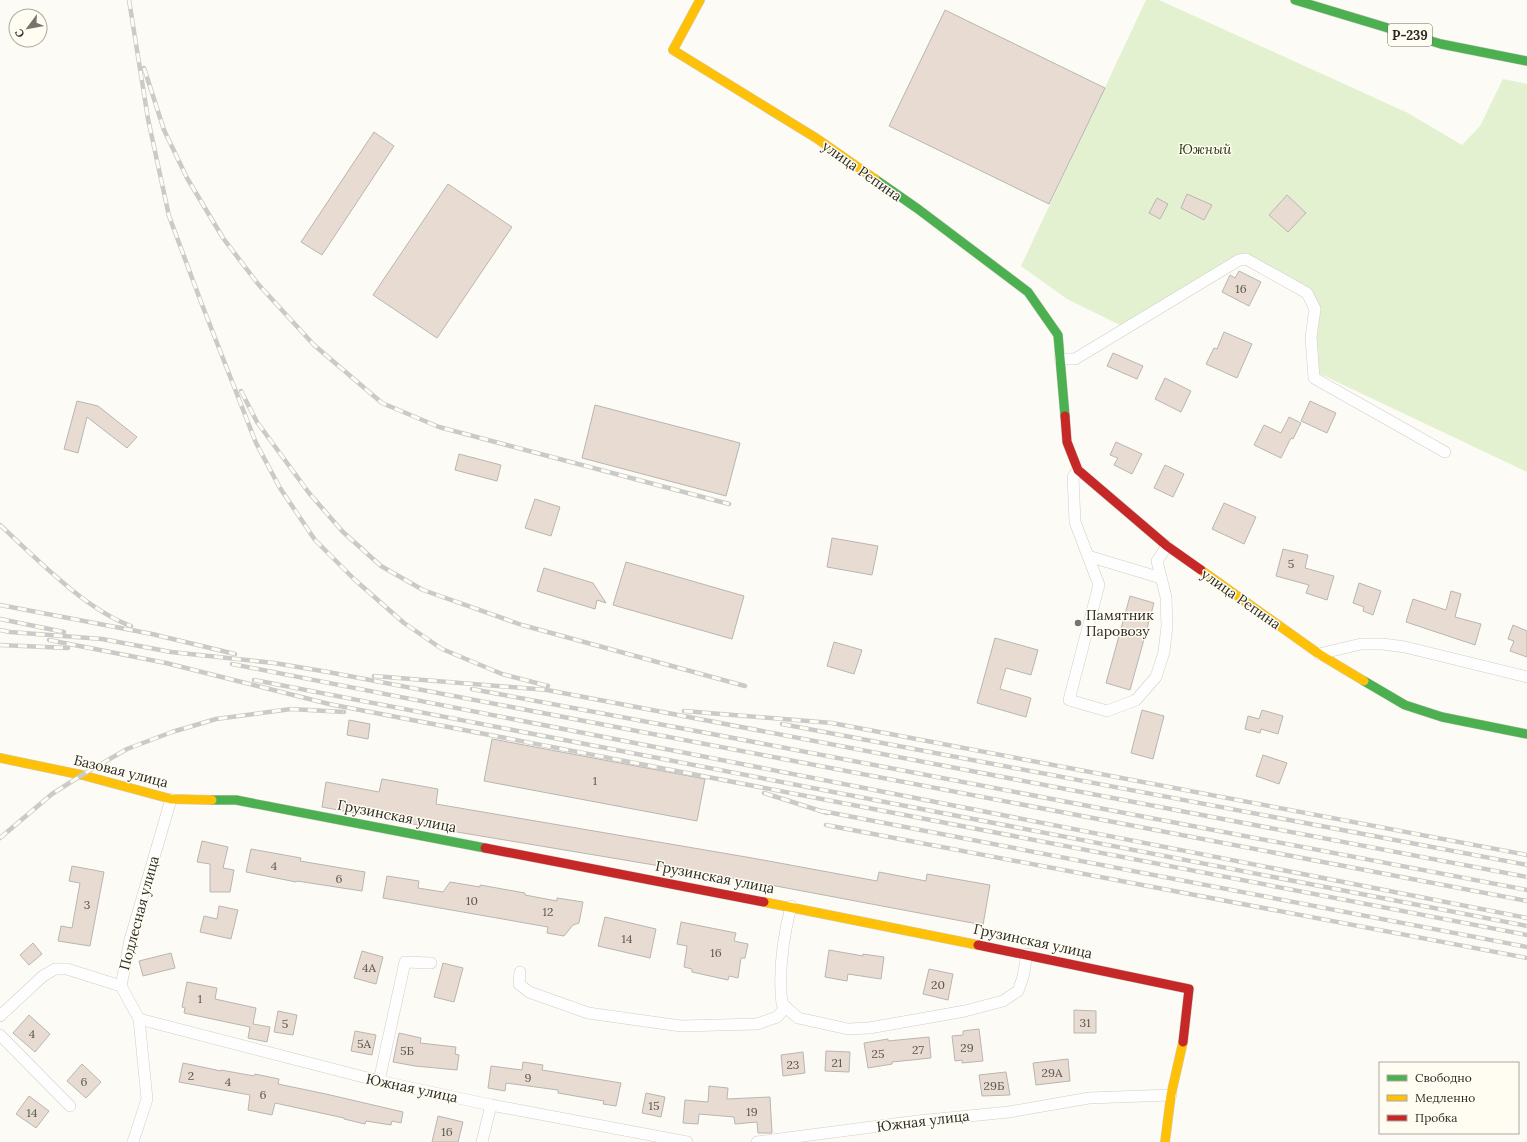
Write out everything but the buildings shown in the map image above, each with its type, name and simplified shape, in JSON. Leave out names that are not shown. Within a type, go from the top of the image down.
[{"type":"main road","name":"улица Репина","points":[[700,0],[673,50],[816,138],[918,209],[1028,292],[1058,334],[1067,442],[1078,470],[1167,546],[1319,654],[1405,705],[1442,717],[1527,734]]},
{"type":"main road","name":"Р-239","points":[[1295,0],[1441,44],[1527,60]]},
{"type":"main road","name":"Базовая улица","points":[[0,758],[82,775],[171,799],[236,800]]},
{"type":"main road","name":"Грузинская улица","points":[[236,800],[791,906],[1028,954],[1189,990],[1183,1042],[1171,1095]]},
{"type":"main road","points":[[1166,1142],[1171,1095]]},
{"type":"street","points":[[1060,359],[1075,359],[1239,260],[1246,259],[1307,293],[1315,309],[1311,338],[1314,378],[1445,452]]},
{"type":"street","points":[[1078,470],[1073,477],[1075,522],[1099,585],[1069,700],[1107,711],[1136,700],[1156,677],[1164,652],[1167,626],[1166,597],[1157,561],[1167,546]]},
{"type":"street","points":[[1088,556],[1161,578]]},
{"type":"street","points":[[1319,654],[1361,644],[1383,644],[1404,647],[1527,677]]},
{"type":"street","name":"Подлесная улица","points":[[134,1142],[147,1099],[139,1020],[121,986],[130,940],[171,799]]},
{"type":"street","points":[[791,906],[784,938],[780,986],[782,1004],[798,1018],[848,1029],[868,1028],[965,1011],[1003,1001],[1018,991],[1028,954]]},
{"type":"street","points":[[380,1081],[405,962],[431,963]]},
{"type":"street","points":[[0,1016],[43,976],[55,970],[67,969],[121,986]]},
{"type":"street","points":[[520,972],[519,984],[529,992],[588,1013],[681,1026],[757,1024],[777,1017],[786,1007]]},
{"type":"street","name":"Южная улица","points":[[139,1020],[380,1081],[491,1105],[688,1142]]},
{"type":"street","points":[[0,1035],[70,1106]]},
{"type":"street","name":"Южная улица","points":[[757,1142],[918,1121],[1009,1112],[1089,1098],[1171,1095]]},
{"type":"street","points":[[482,1142],[491,1105]]},
{"type":"green space","name":"Южный","points":[[1146,0],[1159,0],[1408,113],[1462,145],[1480,126],[1503,79],[1527,84],[1527,472],[1314,371],[1315,309],[1307,293],[1246,259],[1122,326],[1067,299],[1021,266]]},
{"type":"railway","points":[[129,0],[148,119],[169,216],[256,443],[280,488],[315,540],[355,580],[404,623],[442,649],[502,674],[548,686]]},
{"type":"railway","points":[[144,68],[164,130],[187,178],[223,238],[258,284],[314,345],[382,403],[439,427],[729,504]]},
{"type":"railway","points":[[241,391],[257,422],[309,493],[343,532],[381,566],[423,590],[522,625],[745,686]]},
{"type":"railway","points":[[0,525],[79,596],[96,608],[131,626]]},
{"type":"railway","points":[[0,605],[152,634],[235,654]]},
{"type":"railway","points":[[0,619],[64,632]]},
{"type":"railway","points":[[0,630],[102,639],[171,652],[274,663],[328,672],[1527,901]]},
{"type":"railway","points":[[49,640],[166,663],[329,704],[1527,935]]},
{"type":"railway","points":[[0,645],[68,648]]},
{"type":"railway","points":[[232,664],[1527,918]]},
{"type":"railway","points":[[374,676],[547,690],[1527,877]]},
{"type":"railway","points":[[254,680],[1527,926]]},
{"type":"railway","points":[[472,689],[1527,890]]},
{"type":"railway","points":[[0,838],[52,794],[82,775],[127,749],[172,732],[216,719],[291,709],[344,712]]},
{"type":"railway","points":[[684,711],[832,723],[1527,855]]},
{"type":"railway","points":[[782,724],[1527,865]]},
{"type":"railway","points":[[764,793],[827,813]]},
{"type":"railway","points":[[822,811],[1527,947]]},
{"type":"railway","points":[[826,825],[1527,958]]},
{"type":"traffic: fast","points":[[1295,0],[1441,44],[1527,61]]},
{"type":"traffic: fast","points":[[875,179],[918,209],[1028,292],[1058,335],[1065,416]]},
{"type":"traffic: fast","points":[[1364,681],[1405,705],[1442,717],[1527,734]]},
{"type":"traffic: fast","points":[[212,800],[236,800],[485,848]]},
{"type":"traffic: slow","points":[[700,0],[673,50],[816,138],[875,179]]},
{"type":"traffic: slow","points":[[1201,570],[1319,654],[1364,681]]},
{"type":"traffic: slow","points":[[0,758],[82,775],[171,799],[212,800]]},
{"type":"traffic: slow","points":[[764,902],[978,945]]},
{"type":"traffic: slow","points":[[1165,1142],[1171,1095],[1183,1042]]},
{"type":"traffic: jam","points":[[1065,416],[1067,442],[1078,470],[1167,546],[1201,570]]},
{"type":"traffic: jam","points":[[485,848],[764,902]]},
{"type":"traffic: jam","points":[[978,945],[1189,989],[1183,1042]]},
{"type":"place","name":"Памятник Паровозу","points":[[1078,623]]}]
